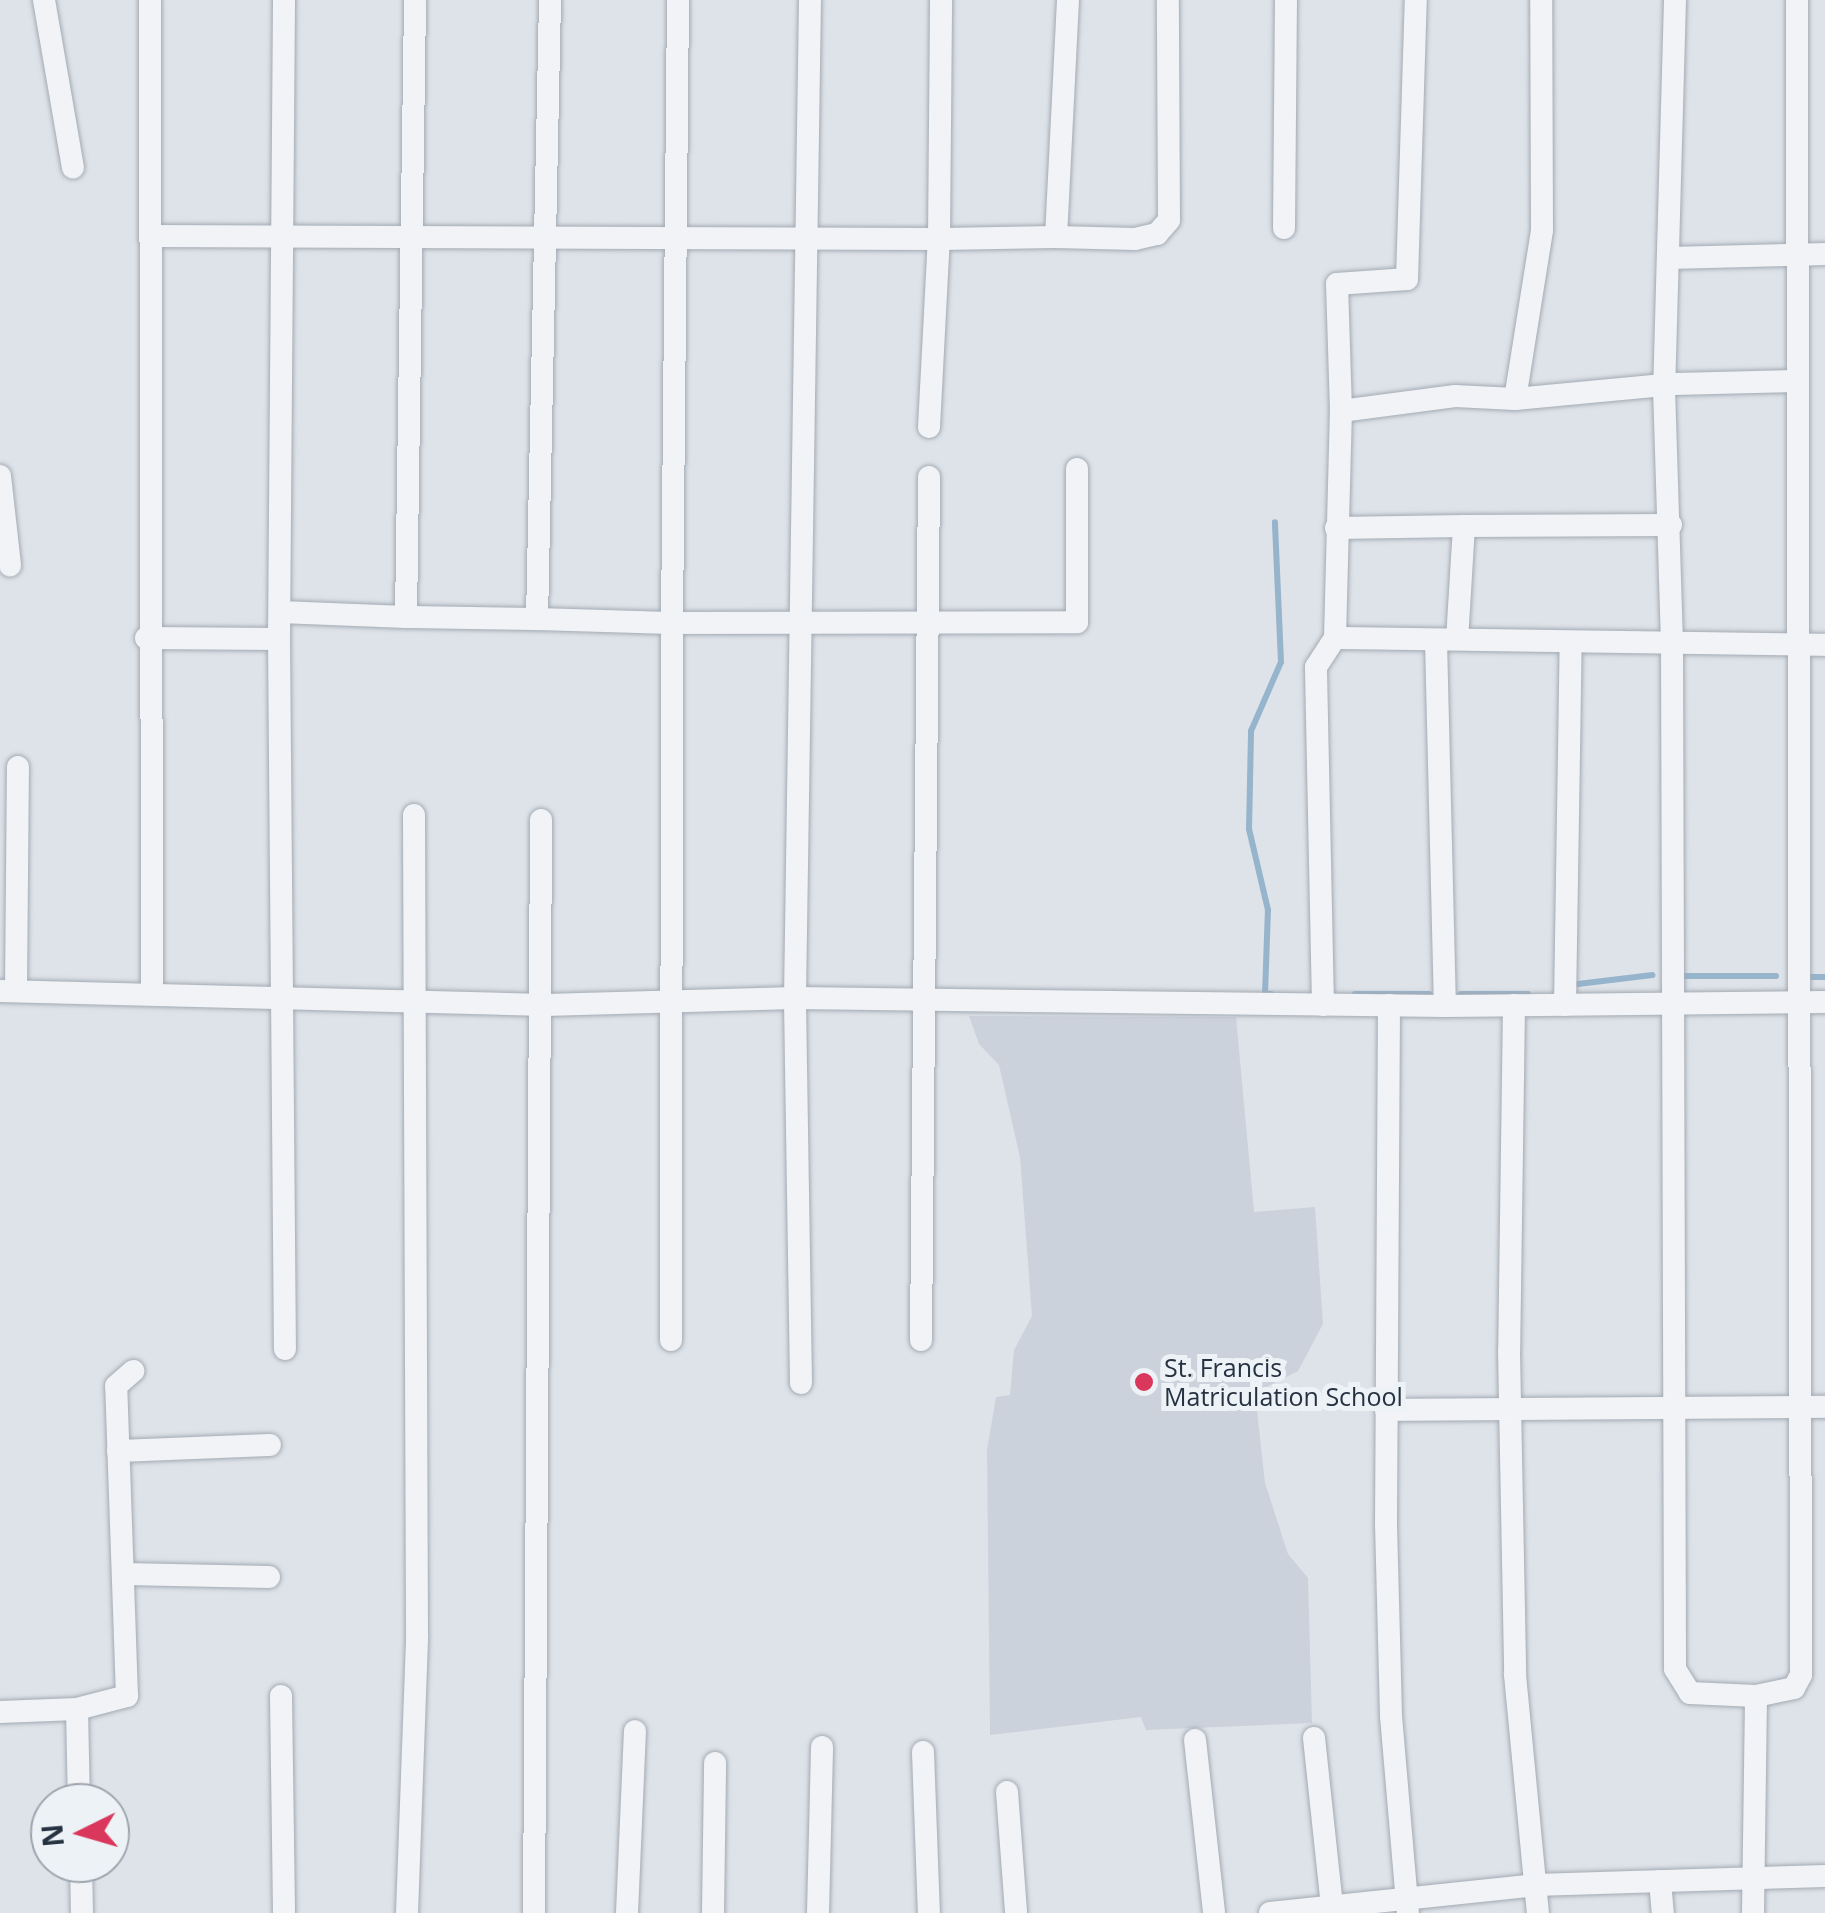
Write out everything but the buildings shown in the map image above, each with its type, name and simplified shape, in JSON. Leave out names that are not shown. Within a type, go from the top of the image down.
[{"type":"street","points":[[44,0],[73,168]]},
{"type":"street","points":[[150,0],[146,638],[152,993]]},
{"type":"street","points":[[284,0],[279,638],[285,1349]]},
{"type":"street","points":[[406,617],[416,235],[416,0]]},
{"type":"street","points":[[537,619],[550,0]]},
{"type":"street","points":[[671,1340],[678,0]]},
{"type":"street","points":[[801,1383],[796,998],[810,0]]},
{"type":"street","points":[[930,427],[939,239],[941,0]]},
{"type":"street","points":[[1056,238],[1068,0]]},
{"type":"street","points":[[150,236],[416,235],[676,241],[1136,238],[1157,234],[1169,220],[1168,0]]},
{"type":"street","points":[[1284,228],[1286,0]]},
{"type":"street","points":[[1324,1005],[1316,668],[1335,638],[1341,411],[1337,284],[1408,279],[1416,0]]},
{"type":"street","points":[[1515,399],[1542,230],[1541,0]]},
{"type":"street","points":[[1676,0],[1664,388],[1671,526],[1676,1669],[1690,1692],[1756,1696],[1794,1688],[1801,1675],[1795,1002],[1797,0]]},
{"type":"street","points":[[1670,258],[1825,254]]},
{"type":"street","points":[[1341,411],[1455,396],[1515,399],[1796,381]]},
{"type":"street","points":[[280,612],[672,622],[799,618],[1077,622],[1077,470]]},
{"type":"street","points":[[0,476],[10,565]]},
{"type":"street","points":[[921,1340],[928,477]]},
{"type":"street","points":[[1445,1006],[1447,640],[1464,526]]},
{"type":"street","points":[[1336,528],[1671,526]]},
{"type":"street","points":[[146,638],[279,638]]},
{"type":"street","points":[[1335,638],[1825,644]]},
{"type":"street","points":[[1565,1005],[1571,642]]},
{"type":"street","points":[[18,767],[8,990],[545,1005],[796,998],[1389,1006],[1825,1002]]},
{"type":"street","points":[[408,1913],[417,1635],[414,815]]},
{"type":"street","points":[[534,1913],[545,1005],[541,820]]},
{"type":"street","points":[[1389,1006],[1386,1410],[1391,1716],[1407,1906]]},
{"type":"street","points":[[1514,1006],[1510,1408],[1515,1674],[1538,1913]]},
{"type":"street","points":[[0,1712],[77,1708],[127,1696],[116,1386],[133,1371]]},
{"type":"street","points":[[1386,1410],[1825,1407]]},
{"type":"street","points":[[118,1451],[270,1445]]},
{"type":"street","points":[[124,1574],[269,1577]]},
{"type":"street","points":[[281,1696],[284,1913]]},
{"type":"street","points":[[1754,1913],[1756,1696]]},
{"type":"street","points":[[77,1708],[79,1783]]},
{"type":"street","points":[[627,1913],[636,1731]]},
{"type":"street","points":[[1314,1738],[1332,1906]]},
{"type":"street","points":[[1195,1740],[1214,1913]]},
{"type":"street","points":[[818,1913],[822,1747]]},
{"type":"street","points":[[923,1752],[929,1913]]},
{"type":"street","points":[[713,1913],[715,1762]]},
{"type":"street","points":[[1008,1792],[1016,1913]]},
{"type":"street","points":[[1270,1913],[1332,1906],[1407,1906],[1536,1885],[1753,1875],[1825,1876]]},
{"type":"street","points":[[1660,1881],[1663,1913]]},
{"type":"street","points":[[81,1883],[82,1913]]},
{"type":"shaded area","name":"St. Francis Matriculation School","points":[[969,1016],[1236,1017],[1254,1212],[1315,1207],[1323,1324],[1298,1371],[1255,1393],[1265,1483],[1288,1554],[1308,1578],[1312,1723],[1146,1730],[1141,1717],[990,1735],[987,1450],[996,1397],[1010,1395],[1014,1350],[1032,1316],[1020,1157],[999,1065],[979,1044]]},
{"type":"waterway","points":[[1271,994],[1265,994],[1268,910],[1249,829],[1251,731],[1281,662],[1275,522]]},
{"type":"waterway","points":[[1578,984],[1652,975]]},
{"type":"waterway","points":[[1684,976],[1776,976]]},
{"type":"waterway","points":[[1806,977],[1825,977]]},
{"type":"waterway","points":[[1355,994],[1429,994]]},
{"type":"waterway","points":[[1461,994],[1528,994]]},
{"type":"place","name":"St. Francis Matriculation School","points":[[1144,1382]]}]
